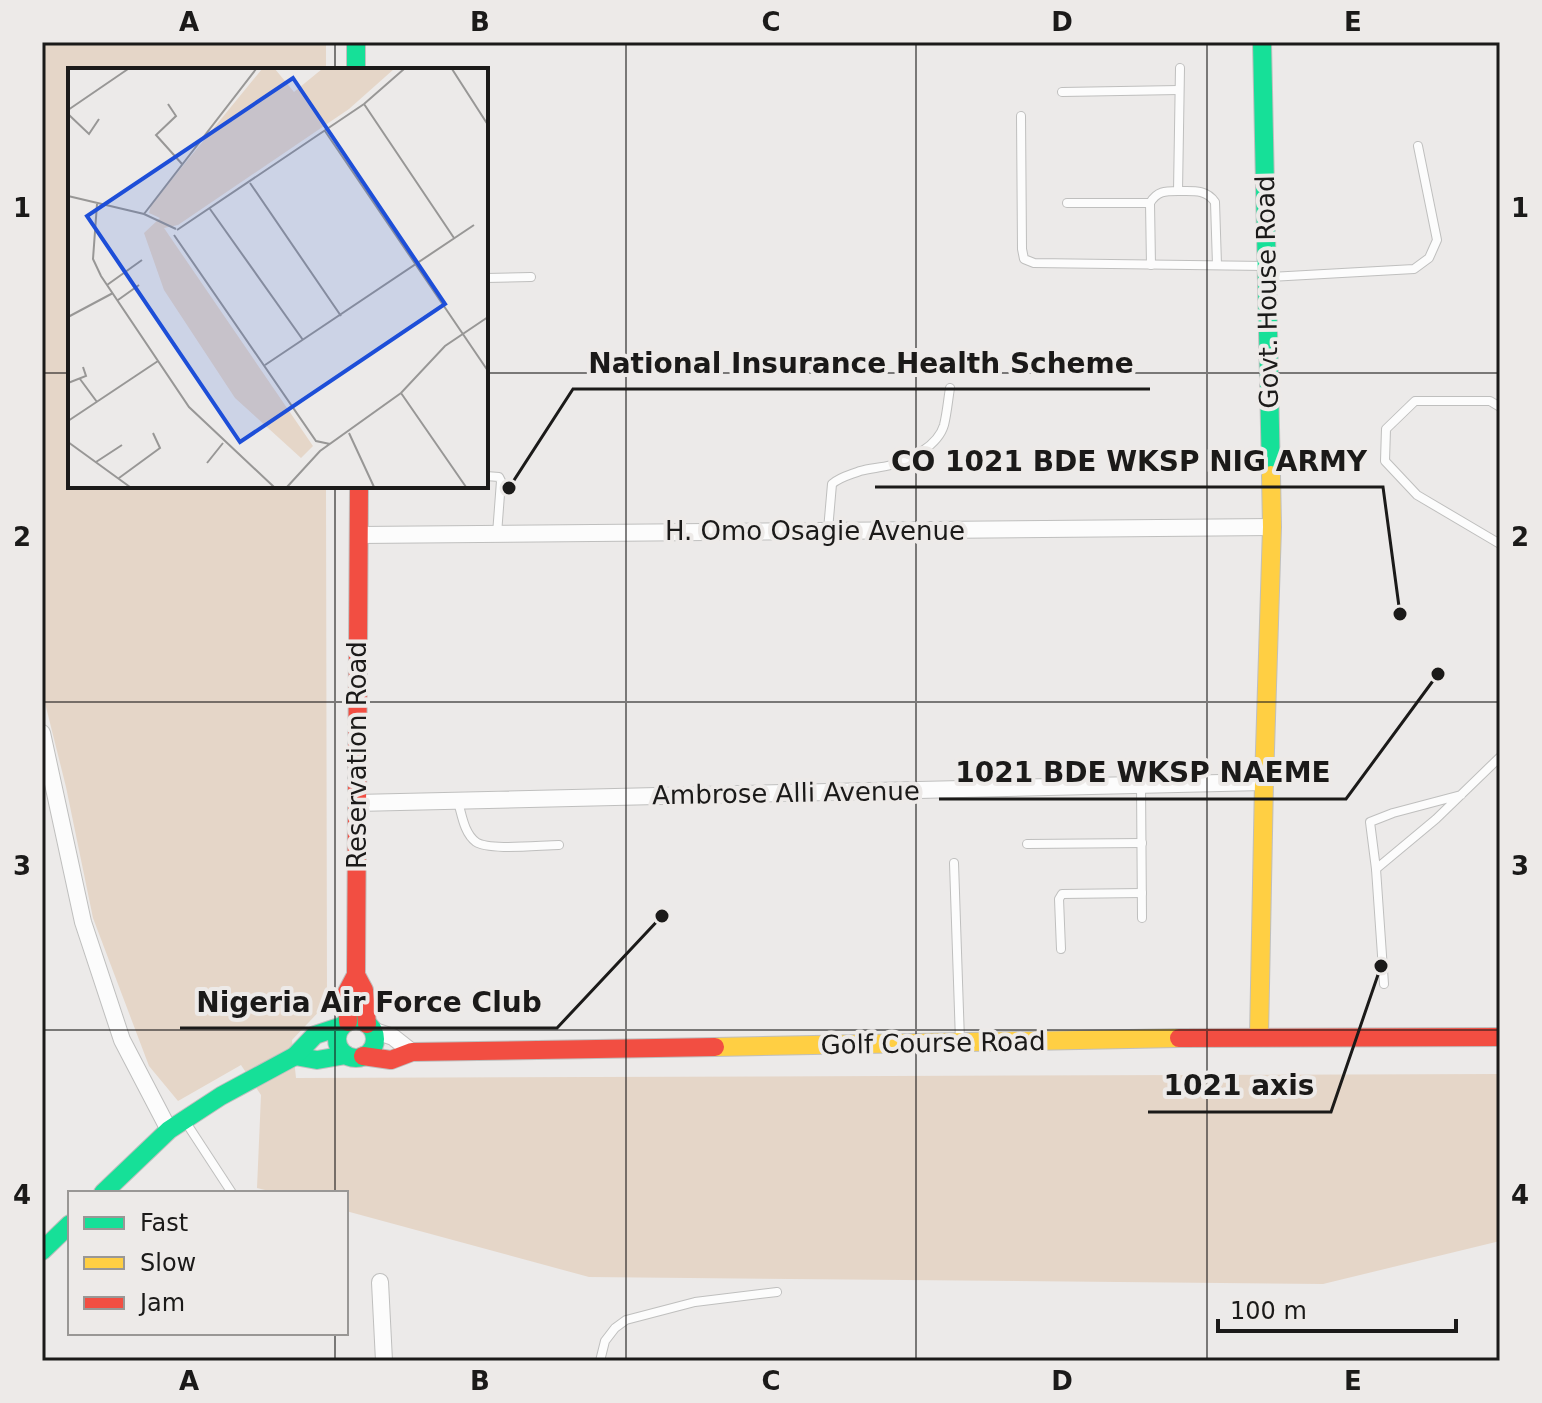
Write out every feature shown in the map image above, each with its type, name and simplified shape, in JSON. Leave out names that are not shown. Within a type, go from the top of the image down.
[{"type":"street","points":[[356,42],[356,68]]},
{"type":"street","name":"Govt. House Road","points":[[1259,1037],[1272,527],[1262,42]]},
{"type":"street","name":"Reservation Road","points":[[357,1026],[347,992],[356,975],[359,488]]},
{"type":"street","name":"H. Omo Osagie Avenue","points":[[359,535],[1272,527]]},
{"type":"street","points":[[42,733],[48,792],[83,922],[122,1040],[177,1125]]},
{"type":"street","name":"Ambrose Alli Avenue","points":[[356,803],[1264,782]]},
{"type":"street","points":[[105,1191],[177,1125],[221,1096],[295,1056],[315,1035],[357,1026],[393,1037],[412,1052]]},
{"type":"street","points":[[357,1026],[374,1042],[372,1048],[354,1056],[338,1045],[337,1039],[357,1026]]},
{"type":"street","name":"Golf Course Road","points":[[295,1056],[317,1060],[354,1056],[391,1060],[412,1052],[1259,1037],[1500,1037]]},
{"type":"street","points":[[42,1251],[68,1226]]},
{"type":"street","points":[[380,1282],[384,1361]]},
{"type":"lane","points":[[1178,191],[1180,68]]},
{"type":"lane","points":[[1062,92],[1179,90]]},
{"type":"lane","points":[[1021,116],[1022,249],[1024,259],[1034,263],[1217,265],[1267,271],[1414,269],[1429,258],[1437,240],[1418,146]]},
{"type":"lane","points":[[1151,265],[1150,203],[1160,191],[1178,191],[1203,192],[1215,202],[1217,265]]},
{"type":"lane","points":[[1067,203],[1150,203]]},
{"type":"lane","points":[[488,278],[531,277]]},
{"type":"lane","points":[[828,531],[832,484],[837,479],[912,457],[928,447],[943,428],[950,388]]},
{"type":"lane","points":[[1500,407],[1490,401],[1415,401],[1386,429],[1385,461],[1417,495],[1500,544]]},
{"type":"lane","points":[[488,476],[499,477],[501,481],[497,534]]},
{"type":"lane","points":[[1376,869],[1436,819],[1500,757]]},
{"type":"lane","points":[[1141,785],[1142,918]]},
{"type":"lane","points":[[1384,984],[1370,822],[1461,795]]},
{"type":"lane","points":[[458,801],[469,835],[478,843],[490,847],[559,845]]},
{"type":"lane","points":[[1027,844],[1142,843]]},
{"type":"lane","points":[[954,863],[960,1042]]},
{"type":"lane","points":[[1061,949],[1059,899],[1062,894],[1142,893]]},
{"type":"lane","points":[[177,1125],[230,1191]]},
{"type":"lane","points":[[600,1361],[605,1341],[626,1320],[695,1302],[777,1292]]},
{"type":"shaded area","points":[[72,42],[326,42],[326,68],[68,68],[68,488],[326,488],[327,1003],[292,1040],[296,1078],[1500,1074],[1500,1241],[1323,1284],[589,1277],[348,1212],[348,1191],[269,1191],[257,1188],[261,1095],[241,1065],[178,1101],[149,1066],[93,918],[42,691],[42,45]]},
{"type":"traffic: fast","points":[[356,42],[356,68]]},
{"type":"traffic: fast","points":[[1262,42],[1271,475]]},
{"type":"traffic: fast","points":[[356,1020],[369,1026],[375,1039],[369,1052],[356,1058],[343,1052],[337,1039],[343,1026],[356,1020]]},
{"type":"traffic: fast","points":[[105,1191],[169,1130],[221,1096],[295,1056],[315,1035],[342,1026]]},
{"type":"traffic: fast","points":[[295,1056],[317,1060],[346,1055]]},
{"type":"traffic: fast","points":[[42,1251],[68,1226]]},
{"type":"traffic: slow","points":[[1259,1037],[1271,475]]},
{"type":"traffic: slow","points":[[715,1047],[1179,1038]]},
{"type":"traffic: jam","points":[[348,1022],[347,992],[356,975],[359,488]]},
{"type":"traffic: jam","points":[[356,975],[364,990],[367,1024]]},
{"type":"traffic: jam","points":[[1179,1038],[1500,1037]]},
{"type":"traffic: jam","points":[[363,1056],[391,1060],[412,1052],[715,1047]]},
{"type":"place","name":"National Insurance Health Scheme","points":[[509,488]]},
{"type":"place","name":"CO 1021 BDE WKSP NIG ARMY","points":[[1400,614]]},
{"type":"place","name":"1021 BDE WKSP NAEME","points":[[1438,674]]},
{"type":"place","name":"Nigeria Air Force Club","points":[[662,916]]},
{"type":"place","name":"1021 axis","points":[[1381,966]]}]
